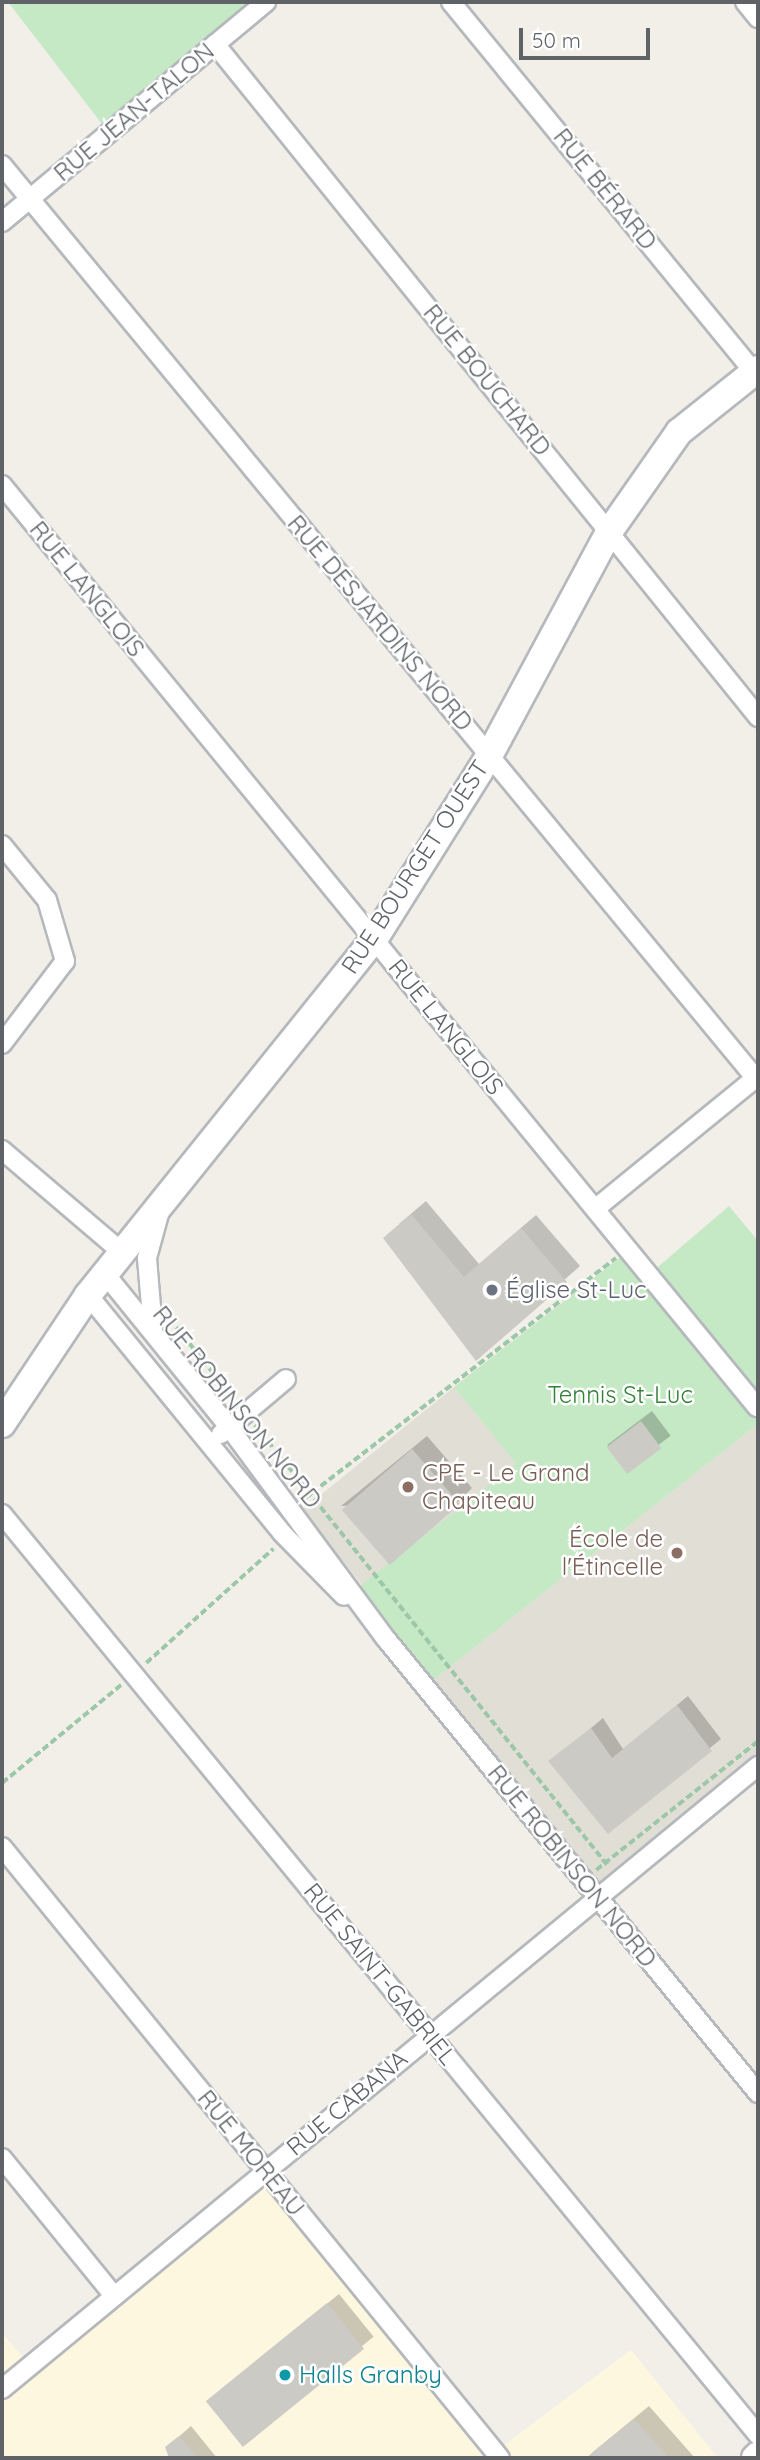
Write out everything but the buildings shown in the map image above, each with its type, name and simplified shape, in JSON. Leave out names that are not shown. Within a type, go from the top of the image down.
[{"type":"street","name":"RUE JEAN-TALON","points":[[2,222],[266,2]]},
{"type":"street","name":"RUE BÉRARD","points":[[451,2],[757,373]]},
{"type":"street","points":[[745,2],[758,18]]},
{"type":"street","name":"RUE BOUCHARD","points":[[215,44],[758,717]]},
{"type":"street","name":"RUE DESJARDINS NORD","points":[[2,165],[757,1078]]},
{"type":"street","name":"RUE BOURGET OUEST","points":[[2,1424],[88,1295],[375,938],[489,756],[609,532],[679,432],[757,373]]},
{"type":"street","name":"RUE LANGLOIS","points":[[2,485],[757,1407]]},
{"type":"street","points":[[2,845],[47,900],[65,961],[2,1044]]},
{"type":"street","points":[[595,1209],[757,1078]]},
{"type":"street","points":[[2,1150],[123,1253]]},
{"type":"street","points":[[154,1334],[146,1293],[161,1207]]},
{"type":"street","name":"RUE ROBINSON NORD","points":[[106,1275],[292,1508],[386,1639],[758,2093]]},
{"type":"street","name":"RUE ROBINSON NORD","points":[[88,1295],[282,1533],[386,1639]]},
{"type":"street","points":[[210,1443],[286,1379]]},
{"type":"street","name":"RUE SAINT-GABRIEL","points":[[2,1514],[758,2435]]},
{"type":"street","name":"RUE CABANA","points":[[2,2389],[758,1766]]},
{"type":"street","name":"RUE MOREAU","points":[[2,1847],[499,2458]]},
{"type":"street","points":[[2,2158],[114,2296]]},
{"type":"path","points":[[292,1508],[627,1249]]},
{"type":"path","name":"RUE ROBINSON NORD","points":[[146,1293],[246,1413],[308,1495],[619,1879]]},
{"type":"path","points":[[2,1783],[134,1675],[271,1552],[282,1533]]},
{"type":"path","points":[[584,1880],[758,1741]]},
{"type":"shaded area","name":"CPE - Le Grand Chapiteau","points":[[454,1387],[516,1464],[364,1587],[302,1510]]},
{"type":"shaded area","name":"École de l'Étincelle","points":[[758,1424],[758,1766],[604,1890],[432,1681]]},
{"type":"shaded area","points":[[265,2171],[495,2452],[631,2350],[718,2458],[2,2458],[2,2333],[29,2365]]},
{"type":"green space","points":[[8,2],[266,2],[109,133]]},
{"type":"green space","name":"Tennis St-Luc","points":[[729,1206],[758,1241],[758,1424],[432,1681],[356,1589],[516,1464],[454,1387],[631,1249],[652,1272]]},
{"type":"place","name":"Église St-Luc","points":[[492,1290]]},
{"type":"place","name":"CPE - Le Grand Chapiteau","points":[[408,1487]]},
{"type":"place","name":"École de l'Étincelle","points":[[677,1553]]},
{"type":"place","name":"Halls Granby","points":[[285,2375]]}]
